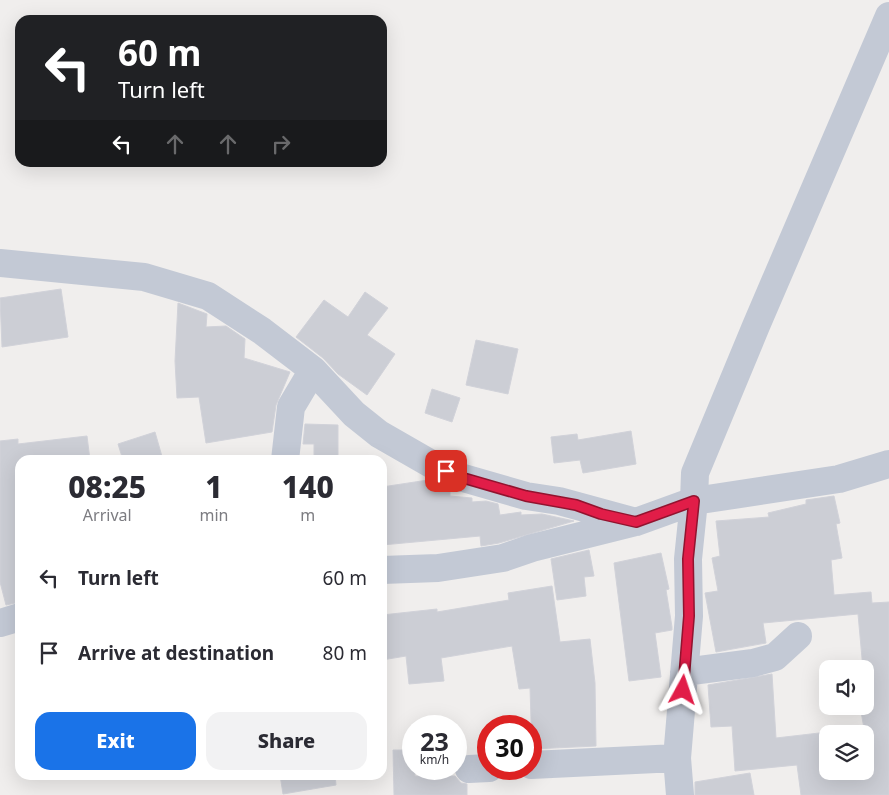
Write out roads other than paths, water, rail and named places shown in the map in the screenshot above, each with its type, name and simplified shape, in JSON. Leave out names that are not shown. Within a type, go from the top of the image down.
[{"type":"street","points":[[680,795],[677,758],[689,616],[688,559],[695,473],[889,16]]},
{"type":"street","points":[[0,263],[144,277],[208,296],[262,331],[312,370],[360,419],[379,434],[433,465],[460,477],[526,496],[576,505],[601,514],[636,522]]},
{"type":"street","points":[[285,455],[291,407],[312,370]]},
{"type":"street","points":[[387,570],[438,568],[503,558],[532,548],[636,522],[694,501],[838,479],[889,464]]},
{"type":"street","points":[[0,623],[15,618]]},
{"type":"street","points":[[684,672],[775,657],[798,636]]},
{"type":"street","points":[[542,764],[677,758]]}]
